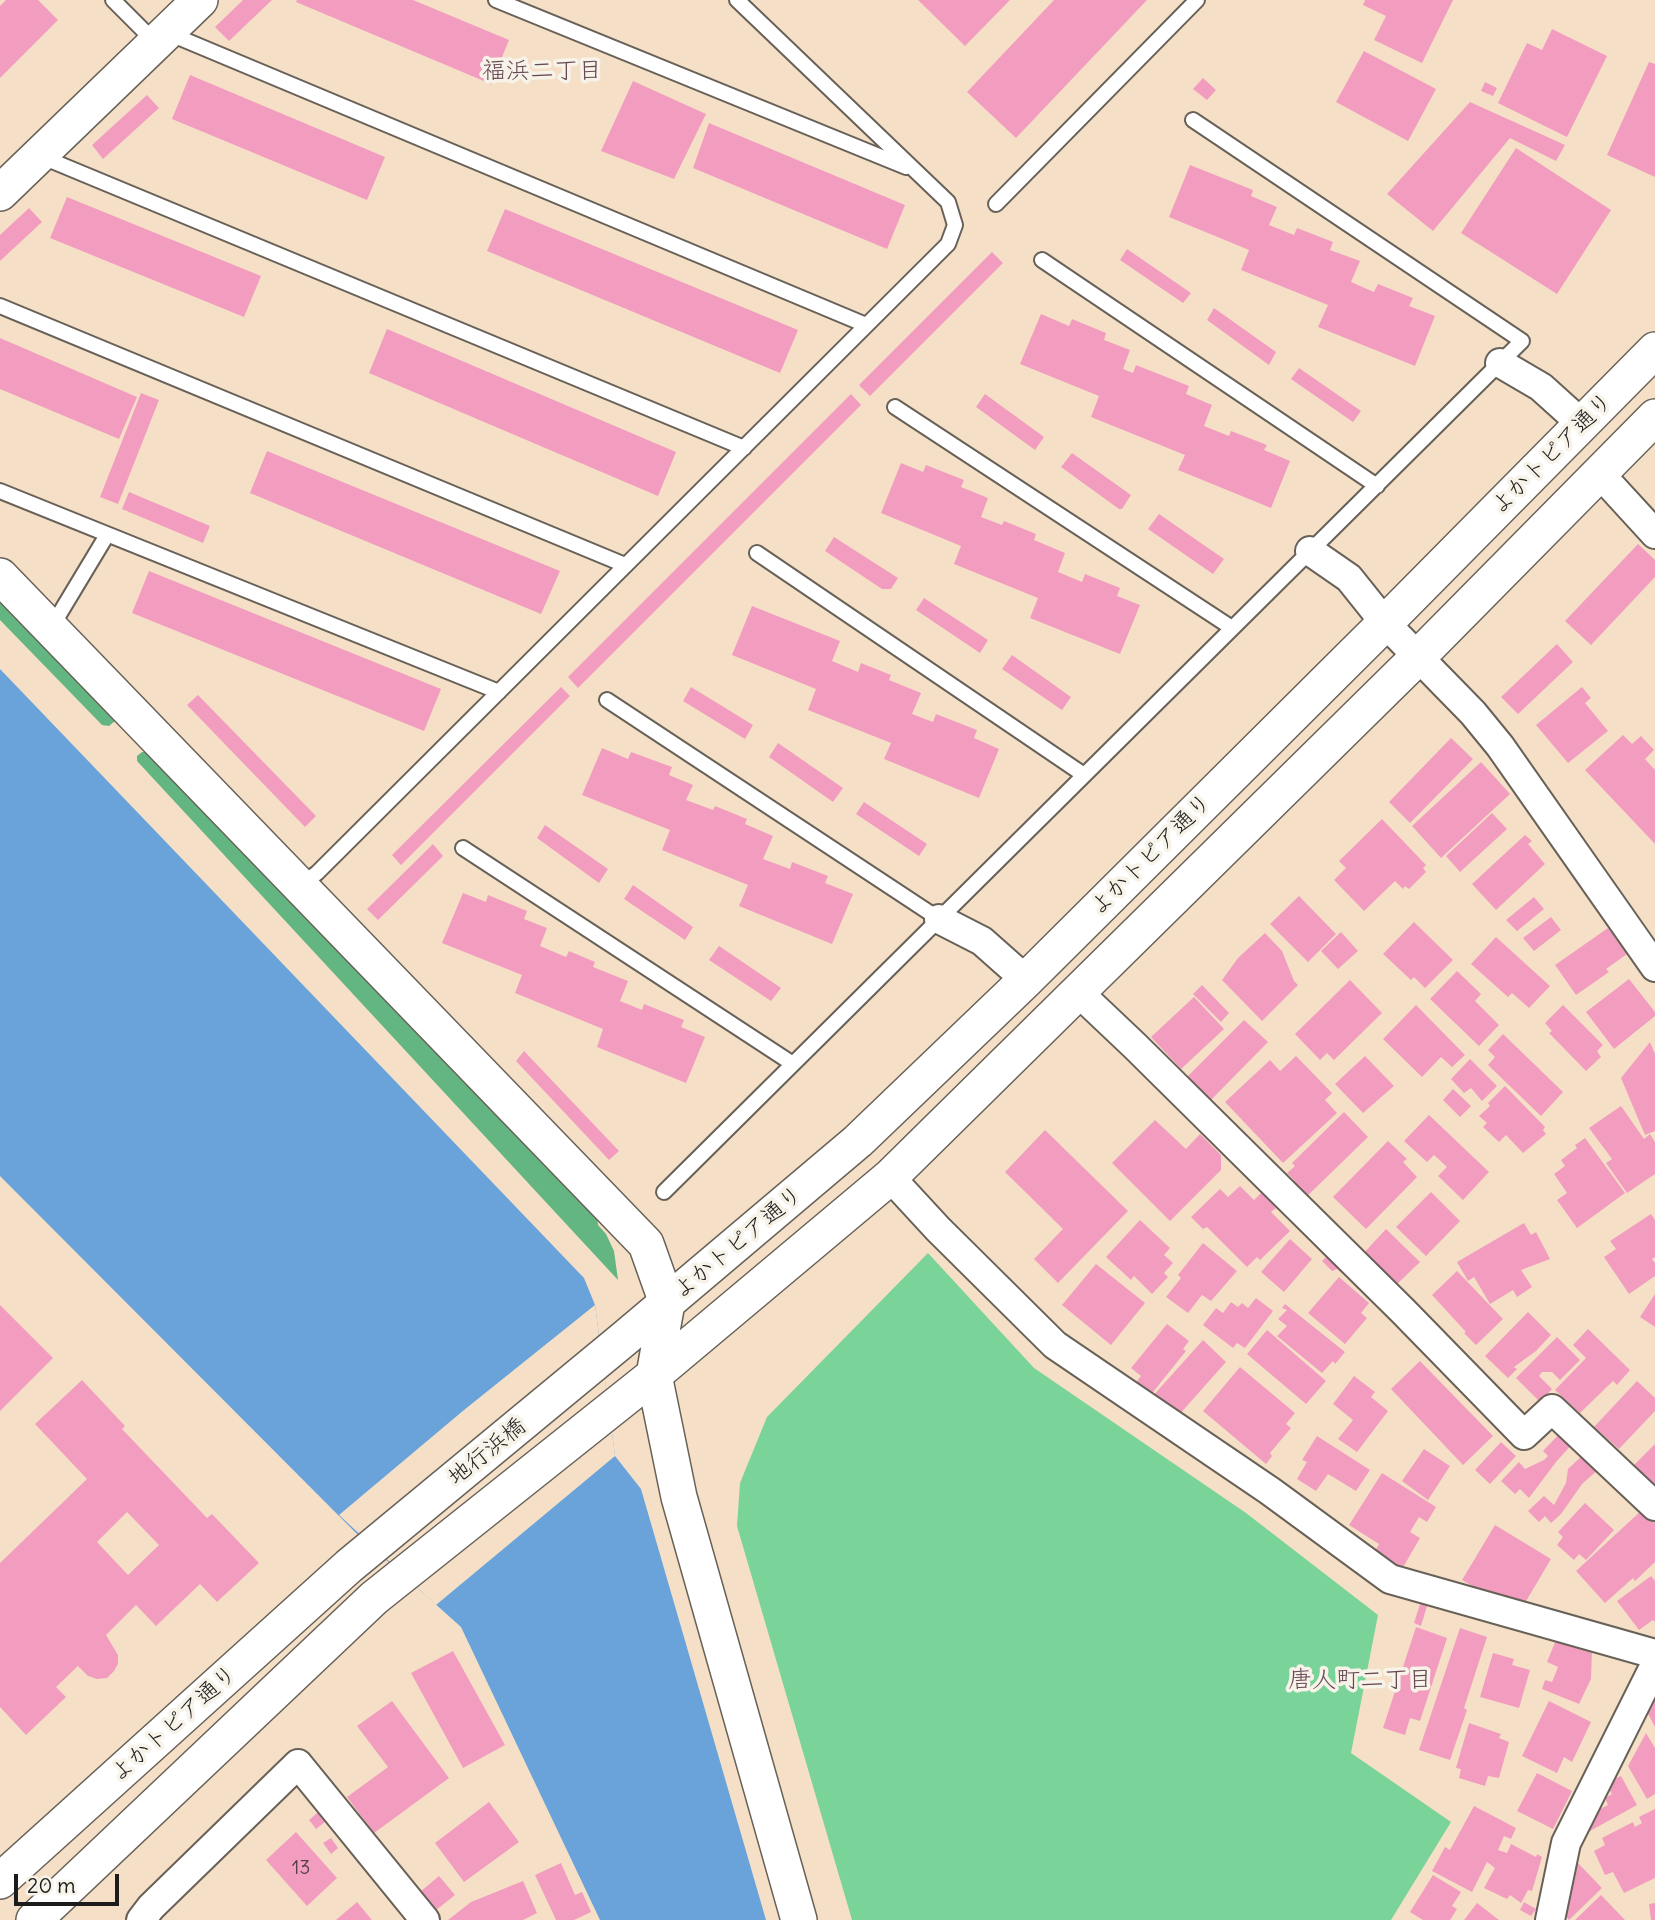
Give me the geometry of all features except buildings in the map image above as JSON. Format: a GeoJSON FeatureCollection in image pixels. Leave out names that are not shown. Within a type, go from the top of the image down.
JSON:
{"type":"FeatureCollection","features":[{"type":"Feature","properties":{"kind":"street"},"geometry":{"type":"LineString","coordinates":[[0,193],[200,0]]}},
{"type":"Feature","properties":{"kind":"street","name":"よかトピア通り"},"geometry":{"type":"LineString","coordinates":[[625,1338],[858,1141],[1026,980],[1655,350]]}},
{"type":"Feature","properties":{"kind":"street"},"geometry":{"type":"LineString","coordinates":[[1500,363],[1541,387],[1582,424]]}},
{"type":"Feature","properties":{"kind":"street","name":"よかトピア通り"},"geometry":{"type":"LineString","coordinates":[[654,1375],[890,1178],[1418,657],[1655,417]]}},
{"type":"Feature","properties":{"kind":"street"},"geometry":{"type":"LineString","coordinates":[[1600,474],[1655,534]]}},
{"type":"Feature","properties":{"kind":"street"},"geometry":{"type":"LineString","coordinates":[[1310,551],[1349,578],[1385,623],[1473,713],[1500,746],[1655,967]]}},
{"type":"Feature","properties":{"kind":"street"},"geometry":{"type":"LineString","coordinates":[[0,576],[646,1244],[667,1303],[654,1375],[679,1497],[799,1920]]}},
{"type":"Feature","properties":{"kind":"street"},"geometry":{"type":"LineString","coordinates":[[939,919],[982,941],[1026,980]]}},
{"type":"Feature","properties":{"kind":"street"},"geometry":{"type":"LineString","coordinates":[[1078,992],[1363,1272],[1524,1435],[1552,1409],[1655,1506]]}},
{"type":"Feature","properties":{"kind":"street"},"geometry":{"type":"LineString","coordinates":[[890,1178],[1055,1345],[1270,1491],[1390,1580],[1655,1654]]}},
{"type":"Feature","properties":{"kind":"street","name":"地行浜橋"},"geometry":{"type":"LineString","coordinates":[[349,1566],[625,1338]]}},
{"type":"Feature","properties":{"kind":"street","name":"地行浜橋"},"geometry":{"type":"LineString","coordinates":[[374,1598],[654,1375]]}},
{"type":"Feature","properties":{"kind":"street","name":"よかトピア通り"},"geometry":{"type":"LineString","coordinates":[[0,1881],[349,1566]]}},
{"type":"Feature","properties":{"kind":"street","name":"よかトピア通り"},"geometry":{"type":"LineString","coordinates":[[34,1920],[374,1598]]}},
{"type":"Feature","properties":{"kind":"street"},"geometry":{"type":"LineString","coordinates":[[1550,1920],[1566,1843],[1655,1665]]}},
{"type":"Feature","properties":{"kind":"street"},"geometry":{"type":"LineString","coordinates":[[141,1920],[151,1907],[298,1765],[425,1920]]}},
{"type":"Feature","properties":{"kind":"lane"},"geometry":{"type":"LineString","coordinates":[[113,0],[162,37],[866,325]]}},
{"type":"Feature","properties":{"kind":"lane"},"geometry":{"type":"LineString","coordinates":[[496,0],[914,170]]}},
{"type":"Feature","properties":{"kind":"lane"},"geometry":{"type":"LineString","coordinates":[[300,886],[317,873],[948,244],[955,225],[948,202],[737,0]]}},
{"type":"Feature","properties":{"kind":"lane"},"geometry":{"type":"LineString","coordinates":[[996,204],[1197,0]]}},
{"type":"Feature","properties":{"kind":"lane"},"geometry":{"type":"LineString","coordinates":[[664,1192],[1522,341],[1193,120]]}},
{"type":"Feature","properties":{"kind":"lane"},"geometry":{"type":"LineString","coordinates":[[39,155],[744,448]]}},
{"type":"Feature","properties":{"kind":"lane"},"geometry":{"type":"LineString","coordinates":[[1042,260],[1377,485]]}},
{"type":"Feature","properties":{"kind":"lane"},"geometry":{"type":"LineString","coordinates":[[0,306],[625,565]]}},
{"type":"Feature","properties":{"kind":"lane"},"geometry":{"type":"LineString","coordinates":[[895,407],[1232,628]]}},
{"type":"Feature","properties":{"kind":"lane"},"geometry":{"type":"LineString","coordinates":[[0,491],[499,692]]}},
{"type":"Feature","properties":{"kind":"lane"},"geometry":{"type":"LineString","coordinates":[[51,628],[107,534]]}},
{"type":"Feature","properties":{"kind":"lane"},"geometry":{"type":"LineString","coordinates":[[757,553],[1084,775]]}},
{"type":"Feature","properties":{"kind":"lane"},"geometry":{"type":"LineString","coordinates":[[607,700],[939,919]]}},
{"type":"Feature","properties":{"kind":"lane"},"geometry":{"type":"LineString","coordinates":[[463,848],[793,1064]]}},
{"type":"Feature","properties":{"kind":"green space"},"geometry":{"type":"Polygon","coordinates":[[[0,598],[114,715],[115,721],[109,726],[102,725],[0,620],[0,598]]]}},
{"type":"Feature","properties":{"kind":"green space"},"geometry":{"type":"Polygon","coordinates":[[[148,752],[597,1218],[598,1225],[614,1251],[618,1280],[137,761],[137,756],[148,752]]]}},
{"type":"Feature","properties":{"kind":"green space"},"geometry":{"type":"Polygon","coordinates":[[[928,1253],[1034,1368],[1246,1513],[1378,1615],[1351,1753],[1451,1822],[1391,1920],[852,1920],[737,1526],[740,1483],[767,1417],[928,1253]]]}},
{"type":"Feature","properties":{"kind":"water"},"geometry":{"type":"Polygon","coordinates":[[[0,669],[584,1278],[595,1305],[615,1456],[641,1489],[766,1920],[600,1920],[461,1627],[355,1532],[0,1176],[0,669]]]}},
{"type":"Feature","properties":{"kind":"pier"},"geometry":{"type":"Polygon","coordinates":[[[595,1305],[615,1456],[436,1605],[339,1515],[595,1305]]]}},
{"type":"Feature","properties":{"kind":"district","name":"福浜二丁目"},"geometry":{"type":"Point","coordinates":[542,71]}},
{"type":"Feature","properties":{"kind":"district","name":"唐人町二丁目"},"geometry":{"type":"Point","coordinates":[1360,1680]}}]}
